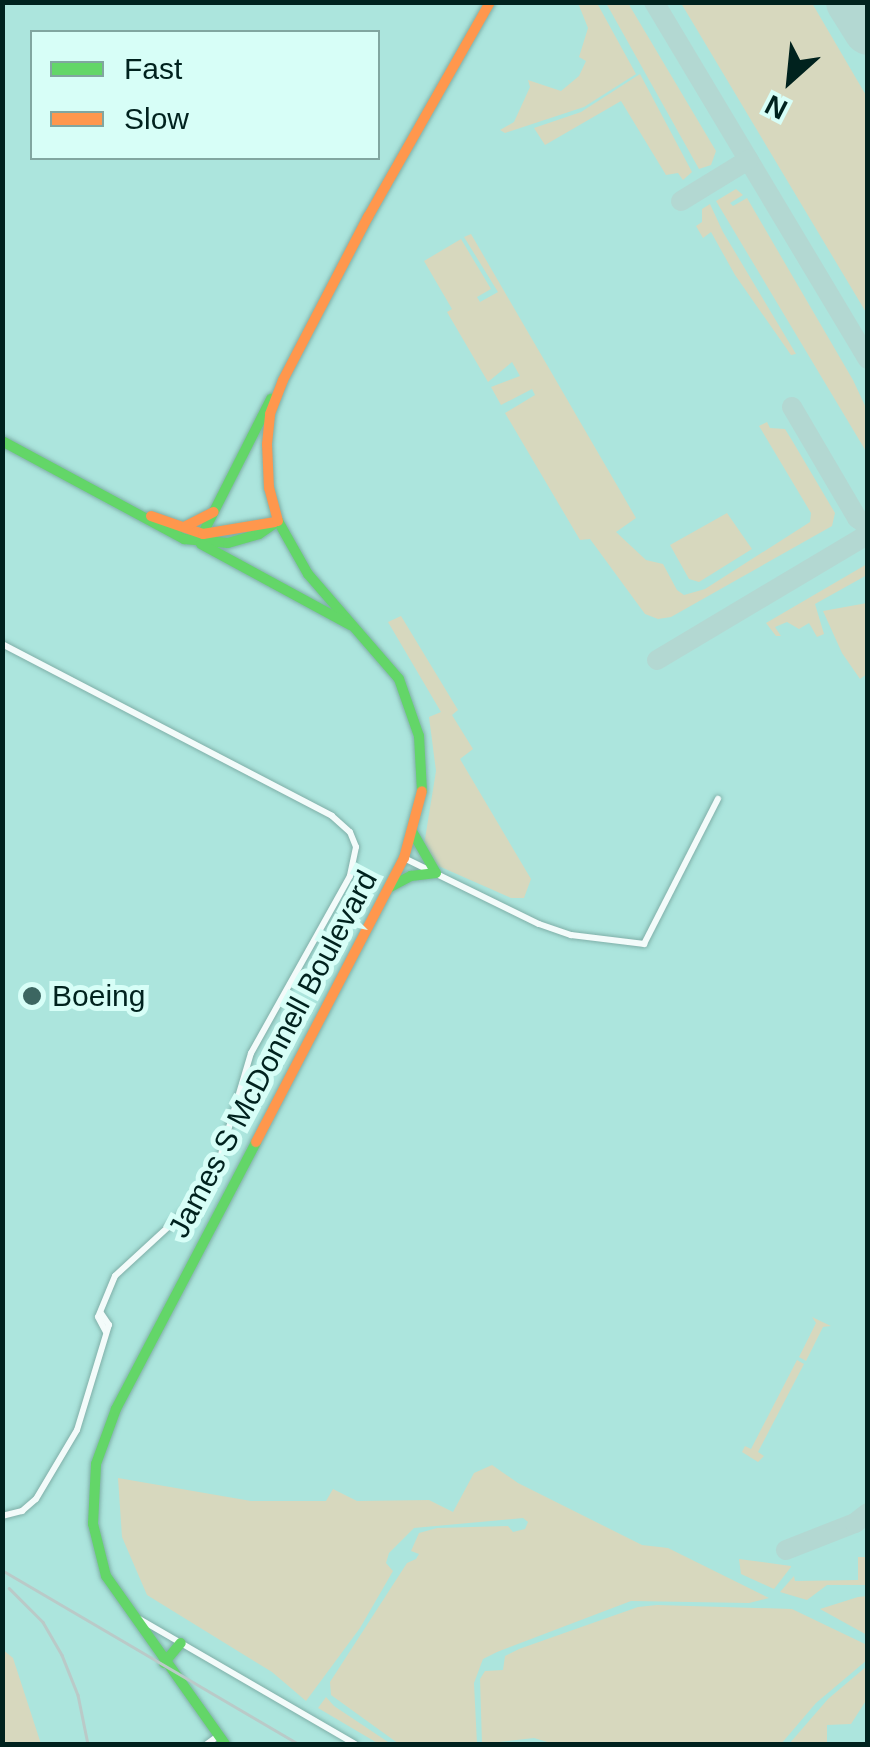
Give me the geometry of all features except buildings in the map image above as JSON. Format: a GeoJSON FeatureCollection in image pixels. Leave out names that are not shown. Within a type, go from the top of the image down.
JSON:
{"type":"FeatureCollection","features":[{"type":"Feature","properties":{"kind":"main road","name":"James S McDonnell Boulevard"},"geometry":{"type":"LineString","coordinates":[[201,539],[368,217],[490,2]]}},
{"type":"Feature","properties":{"kind":"main road","name":"James S McDonnell Boulevard"},"geometry":{"type":"LineString","coordinates":[[221,1740],[106,1576],[95,1538],[92,1492],[105,1433],[404,858],[422,786],[416,722],[398,678],[308,574],[278,521],[269,488],[266,444],[270,414],[283,380]]}},
{"type":"Feature","properties":{"kind":"main road"},"geometry":{"type":"LineString","coordinates":[[2,442],[169,532],[201,539],[244,540],[278,521]]}},
{"type":"Feature","properties":{"kind":"main road"},"geometry":{"type":"LineString","coordinates":[[137,512],[180,526],[306,598],[368,639]]}},
{"type":"Feature","properties":{"kind":"main road"},"geometry":{"type":"LineString","coordinates":[[180,526],[196,524],[214,512]]}},
{"type":"Feature","properties":{"kind":"main road"},"geometry":{"type":"LineString","coordinates":[[388,889],[411,876],[436,873],[413,833]]}},
{"type":"Feature","properties":{"kind":"main road"},"geometry":{"type":"LineString","coordinates":[[164,1663],[181,1643]]}},
{"type":"Feature","properties":{"kind":"street"},"geometry":{"type":"LineString","coordinates":[[2,644],[332,816],[350,832],[356,847],[350,876],[251,1053],[217,1168],[191,1206],[114,1276],[101,1312],[109,1324],[77,1430],[36,1500],[22,1510],[2,1516]]}},
{"type":"Feature","properties":{"kind":"street"},"geometry":{"type":"LineString","coordinates":[[404,858],[555,930],[644,944],[718,799]]}},
{"type":"Feature","properties":{"kind":"street"},"geometry":{"type":"LineString","coordinates":[[128,1612],[355,1744]]}},
{"type":"Feature","properties":{"kind":"street"},"geometry":{"type":"LineString","coordinates":[[207,1744],[221,1740]]}},
{"type":"Feature","properties":{"kind":"green space"},"geometry":{"type":"Polygon","coordinates":[[[578,3],[597,3],[636,74],[584,107],[505,133],[500,130],[514,122],[530,87],[528,80],[561,91],[579,76],[586,61],[579,57],[588,28],[578,3]]]}},
{"type":"Feature","properties":{"kind":"green space"},"geometry":{"type":"Polygon","coordinates":[[[606,3],[628,3],[716,151],[711,165],[699,169],[606,3]]]}},
{"type":"Feature","properties":{"kind":"green space"},"geometry":{"type":"Polygon","coordinates":[[[681,3],[812,3],[867,97],[867,314],[681,3]]]}},
{"type":"Feature","properties":{"kind":"green space"},"geometry":{"type":"Polygon","coordinates":[[[640,74],[692,172],[683,180],[678,173],[666,175],[621,101],[545,145],[534,128],[581,112],[640,74]]]}},
{"type":"Feature","properties":{"kind":"green space"},"geometry":{"type":"Polygon","coordinates":[[[736,189],[743,195],[730,203],[733,206],[747,198],[853,380],[867,410],[867,453],[716,201],[736,189]]]}},
{"type":"Feature","properties":{"kind":"green space"},"geometry":{"type":"Polygon","coordinates":[[[710,204],[796,354],[791,355],[735,275],[711,232],[703,238],[696,226],[702,222],[702,209],[710,204]]]}},
{"type":"Feature","properties":{"kind":"green space"},"geometry":{"type":"Polygon","coordinates":[[[471,234],[636,518],[616,532],[646,560],[663,564],[677,590],[684,595],[705,589],[810,522],[811,513],[759,426],[767,422],[770,428],[785,429],[835,513],[832,526],[671,617],[658,619],[645,614],[590,539],[580,540],[505,413],[535,395],[532,389],[501,405],[491,387],[520,376],[512,362],[488,382],[447,312],[452,309],[424,261],[461,239],[491,289],[477,297],[480,302],[498,292],[464,237],[471,234]]]}},
{"type":"Feature","properties":{"kind":"green space"},"geometry":{"type":"Polygon","coordinates":[[[727,513],[752,549],[699,582],[689,579],[670,545],[727,513]]]}},
{"type":"Feature","properties":{"kind":"green space"},"geometry":{"type":"Polygon","coordinates":[[[867,564],[867,575],[815,604],[824,634],[817,637],[809,623],[799,629],[787,622],[775,627],[781,636],[776,636],[766,623],[867,564]]]}},
{"type":"Feature","properties":{"kind":"green space"},"geometry":{"type":"Polygon","coordinates":[[[867,603],[867,674],[860,679],[842,653],[823,611],[867,603]]]}},
{"type":"Feature","properties":{"kind":"green space"},"geometry":{"type":"Polygon","coordinates":[[[401,616],[458,710],[452,715],[473,749],[460,759],[531,879],[524,898],[511,898],[434,864],[424,845],[436,771],[429,717],[441,712],[388,622],[401,616]]]}},
{"type":"Feature","properties":{"kind":"green space"},"geometry":{"type":"Polygon","coordinates":[[[812,1317],[831,1326],[823,1327],[806,1361],[799,1357],[816,1323],[812,1317]]]}},
{"type":"Feature","properties":{"kind":"green space"},"geometry":{"type":"Polygon","coordinates":[[[797,1360],[804,1364],[758,1452],[764,1456],[758,1462],[742,1452],[745,1446],[751,1449],[797,1360]]]}},
{"type":"Feature","properties":{"kind":"green space"},"geometry":{"type":"Polygon","coordinates":[[[492,1465],[518,1483],[642,1545],[668,1548],[769,1598],[749,1603],[631,1601],[497,1652],[483,1659],[474,1683],[477,1744],[399,1744],[331,1695],[330,1682],[407,1563],[419,1554],[411,1551],[419,1533],[437,1528],[508,1526],[513,1532],[525,1529],[528,1522],[523,1518],[414,1528],[389,1553],[386,1563],[393,1571],[360,1628],[306,1701],[272,1672],[147,1595],[122,1537],[118,1478],[251,1501],[326,1501],[333,1489],[357,1501],[429,1500],[453,1512],[474,1473],[492,1465]]]}},
{"type":"Feature","properties":{"kind":"green space"},"geometry":{"type":"Polygon","coordinates":[[[858,1557],[867,1557],[867,1585],[827,1585],[807,1600],[780,1592],[794,1576],[795,1581],[858,1580],[858,1557]]]}},
{"type":"Feature","properties":{"kind":"green space"},"geometry":{"type":"Polygon","coordinates":[[[739,1559],[791,1567],[774,1589],[741,1574],[739,1559]]]}},
{"type":"Feature","properties":{"kind":"green space"},"geometry":{"type":"Polygon","coordinates":[[[867,1596],[867,1635],[820,1609],[858,1597],[867,1596]]]}},
{"type":"Feature","properties":{"kind":"green space"},"geometry":{"type":"Polygon","coordinates":[[[638,1607],[792,1609],[867,1645],[867,1660],[816,1703],[781,1744],[554,1744],[534,1738],[482,1744],[480,1679],[485,1671],[503,1670],[505,1656],[519,1649],[638,1607]]]}},
{"type":"Feature","properties":{"kind":"green space"},"geometry":{"type":"Polygon","coordinates":[[[2,1649],[13,1658],[41,1744],[3,1744],[2,1649]]]}},
{"type":"Feature","properties":{"kind":"green space"},"geometry":{"type":"Polygon","coordinates":[[[867,1666],[867,1699],[851,1724],[827,1725],[827,1744],[789,1744],[828,1699],[867,1666]]]}},
{"type":"Feature","properties":{"kind":"green space"},"geometry":{"type":"Polygon","coordinates":[[[326,1697],[391,1744],[379,1744],[318,1708],[326,1697]]]}},
{"type":"Feature","properties":{"kind":"taxiway"},"geometry":{"type":"LineString","coordinates":[[654,2],[868,359]]}},
{"type":"Feature","properties":{"kind":"taxiway"},"geometry":{"type":"LineString","coordinates":[[681,201],[748,160]]}},
{"type":"Feature","properties":{"kind":"taxiway"},"geometry":{"type":"LineString","coordinates":[[792,407],[857,518],[868,526]]}},
{"type":"Feature","properties":{"kind":"taxiway"},"geometry":{"type":"LineString","coordinates":[[657,660],[868,534]]}},
{"type":"Feature","properties":{"kind":"taxiway"},"geometry":{"type":"LineString","coordinates":[[786,1550],[855,1523],[868,1513]]}},
{"type":"Feature","properties":{"kind":"runway"},"geometry":{"type":"LineString","coordinates":[[850,2],[868,31]]}},
{"type":"Feature","properties":{"kind":"railway"},"geometry":{"type":"LineString","coordinates":[[2,1570],[299,1744]]}},
{"type":"Feature","properties":{"kind":"railway"},"geometry":{"type":"LineString","coordinates":[[9,1588],[43,1622],[62,1655],[78,1695],[88,1744]]}},
{"type":"Feature","properties":{"kind":"traffic: fast"},"geometry":{"type":"LineString","coordinates":[[201,537],[271,399]]}},
{"type":"Feature","properties":{"kind":"traffic: fast"},"geometry":{"type":"LineString","coordinates":[[2,441],[184,539],[228,543],[259,534],[278,521]]}},
{"type":"Feature","properties":{"kind":"traffic: fast"},"geometry":{"type":"LineString","coordinates":[[278,521],[308,574],[399,679],[419,736],[422,791]]}},
{"type":"Feature","properties":{"kind":"traffic: fast"},"geometry":{"type":"LineString","coordinates":[[201,544],[350,625]]}},
{"type":"Feature","properties":{"kind":"traffic: fast"},"geometry":{"type":"LineString","coordinates":[[413,833],[436,873]]}},
{"type":"Feature","properties":{"kind":"traffic: fast"},"geometry":{"type":"LineString","coordinates":[[390,887],[411,876],[436,873]]}},
{"type":"Feature","properties":{"kind":"traffic: fast"},"geometry":{"type":"LineString","coordinates":[[225,1744],[106,1576],[93,1524],[96,1464],[116,1409],[256,1142]]}},
{"type":"Feature","properties":{"kind":"traffic: fast"},"geometry":{"type":"LineString","coordinates":[[164,1663],[181,1643]]}},
{"type":"Feature","properties":{"kind":"traffic: slow"},"geometry":{"type":"LineString","coordinates":[[278,521],[269,488],[267,444],[270,414],[283,380],[368,217],[490,2]]}},
{"type":"Feature","properties":{"kind":"traffic: slow"},"geometry":{"type":"LineString","coordinates":[[186,526],[214,512]]}},
{"type":"Feature","properties":{"kind":"traffic: slow"},"geometry":{"type":"LineString","coordinates":[[151,516],[203,534],[275,522]]}},
{"type":"Feature","properties":{"kind":"traffic: slow"},"geometry":{"type":"LineString","coordinates":[[256,1142],[404,858],[422,791]]}},
{"type":"Feature","properties":{"kind":"place","name":"Boeing"},"geometry":{"type":"Point","coordinates":[32,996]}}]}
